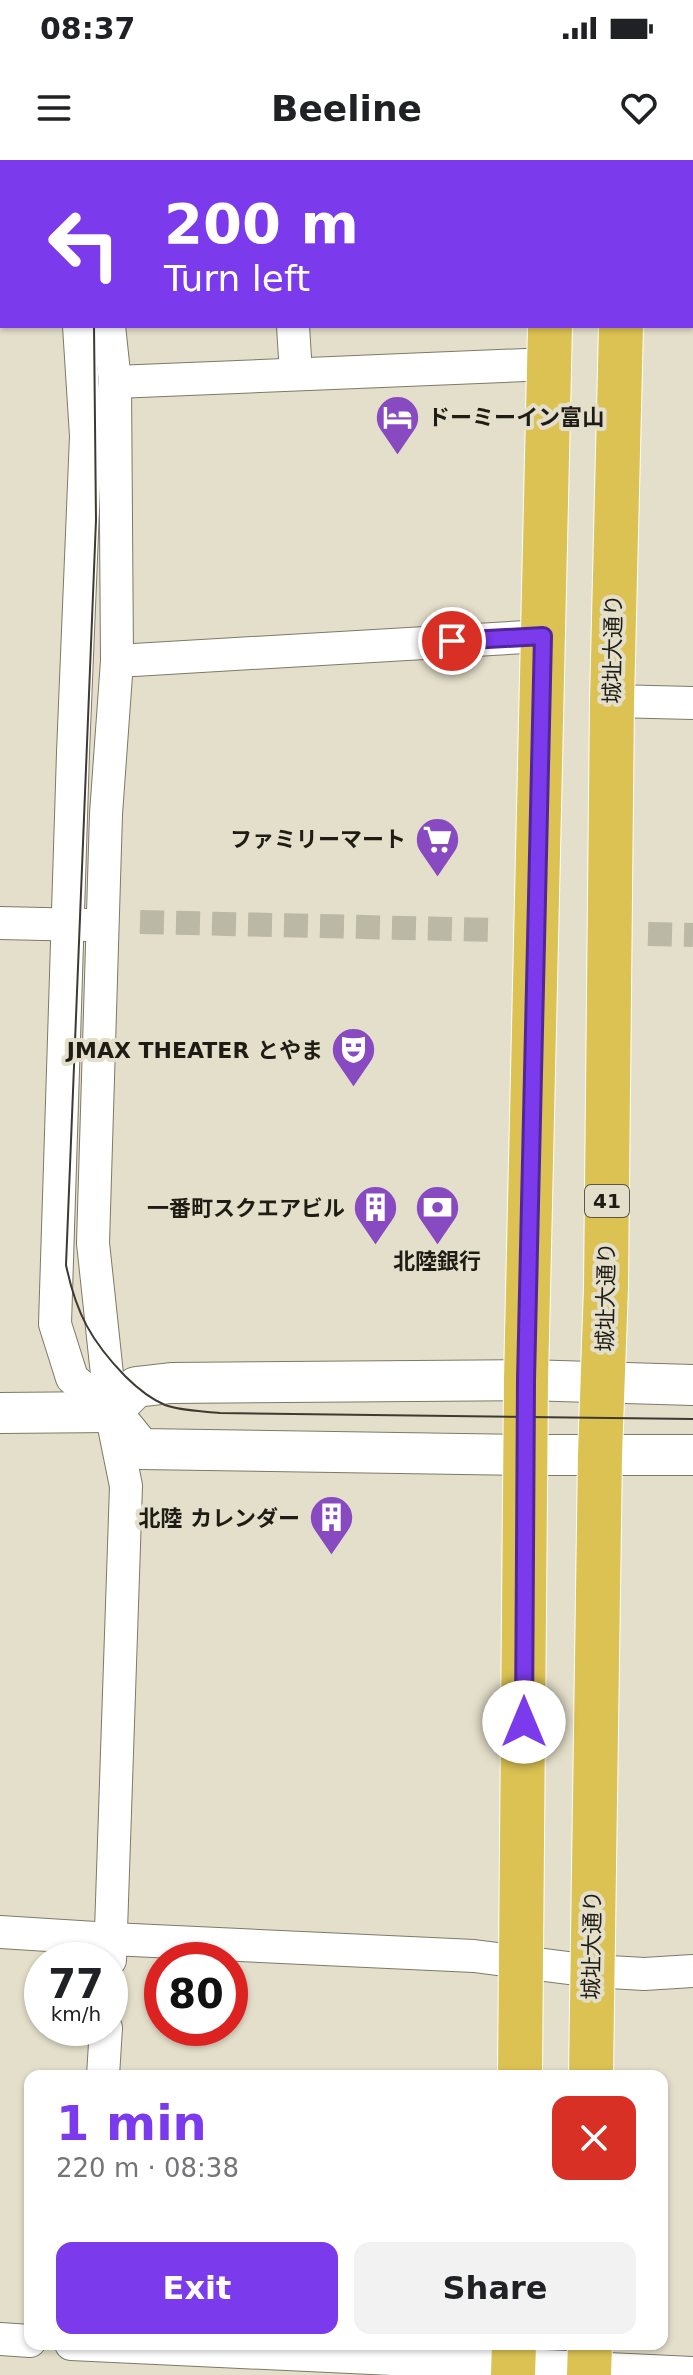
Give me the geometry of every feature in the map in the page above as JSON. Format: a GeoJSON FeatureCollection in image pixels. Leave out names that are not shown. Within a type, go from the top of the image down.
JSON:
{"type":"FeatureCollection","features":[{"type":"Feature","properties":{"kind":"highway","name":"城址大通り"},"geometry":{"type":"LineString","coordinates":[[591,2070],[600,1455],[604,1382],[612,701],[621,328]]}},
{"type":"Feature","properties":{"kind":"highway"},"geometry":{"type":"LineString","coordinates":[[520,2070],[526,1380],[549,345]]}},
{"type":"Feature","properties":{"kind":"street"},"geometry":{"type":"LineString","coordinates":[[79,328],[86,436],[55,1324],[72,1378],[111,1412],[141,1449],[693,1455]]}},
{"type":"Feature","properties":{"kind":"street"},"geometry":{"type":"LineString","coordinates":[[109,328],[115,382],[117,661],[106,814],[93,1243],[111,1412],[126,1486],[110,1942]]}},
{"type":"Feature","properties":{"kind":"street"},"geometry":{"type":"LineString","coordinates":[[293,328],[296,374]]}},
{"type":"Feature","properties":{"kind":"street"},"geometry":{"type":"LineString","coordinates":[[115,382],[296,374],[549,345]]}},
{"type":"Feature","properties":{"kind":"street"},"geometry":{"type":"LineString","coordinates":[[117,661],[543,636]]}},
{"type":"Feature","properties":{"kind":"street"},"geometry":{"type":"LineString","coordinates":[[612,701],[693,703]]}},
{"type":"Feature","properties":{"kind":"street"},"geometry":{"type":"LineString","coordinates":[[0,923],[102,926]]}},
{"type":"Feature","properties":{"kind":"street"},"geometry":{"type":"LineString","coordinates":[[0,1413],[111,1412],[136,1387],[171,1383],[526,1380],[693,1385]]}},
{"type":"Feature","properties":{"kind":"street"},"geometry":{"type":"LineString","coordinates":[[0,1932],[61,1942]]}},
{"type":"Feature","properties":{"kind":"street"},"geometry":{"type":"LineString","coordinates":[[128,1950],[474,1956],[592,1971],[644,1974],[693,1971]]}},
{"type":"Feature","properties":{"kind":"street"},"geometry":{"type":"LineString","coordinates":[[103,2070],[105,2046]]}},
{"type":"Feature","properties":{"kind":"street"},"geometry":{"type":"LineString","coordinates":[[0,2339],[24,2341]]}},
{"type":"Feature","properties":{"kind":"street"},"geometry":{"type":"LineString","coordinates":[[85,2375],[86,2350]]}},
{"type":"Feature","properties":{"kind":"street"},"geometry":{"type":"LineString","coordinates":[[237,2350],[589,2363],[693,2373]]}},
{"type":"Feature","properties":{"kind":"tunnel"},"geometry":{"type":"LineString","coordinates":[[140,922],[495,930]]}},
{"type":"Feature","properties":{"kind":"tunnel"},"geometry":{"type":"LineString","coordinates":[[648,934],[693,935]]}},
{"type":"Feature","properties":{"kind":"tram line"},"geometry":{"type":"LineString","coordinates":[[94,328],[96,520],[66,1265],[86,1325],[103,1351],[134,1384],[160,1402],[185,1410],[693,1419]]}},
{"type":"Feature","properties":{"kind":"place","name":"ドーミーイン富山"},"geometry":{"type":"Point","coordinates":[397,456]}},
{"type":"Feature","properties":{"kind":"place","name":"ファミリーマート"},"geometry":{"type":"Point","coordinates":[437,878]}},
{"type":"Feature","properties":{"kind":"place","name":"JMAX THEATER とやま"},"geometry":{"type":"Point","coordinates":[354,1089]}},
{"type":"Feature","properties":{"kind":"place","name":"一番町スクエアビル"},"geometry":{"type":"Point","coordinates":[376,1247]}},
{"type":"Feature","properties":{"kind":"place","name":"北陸銀行"},"geometry":{"type":"Point","coordinates":[437,1247]}},
{"type":"Feature","properties":{"kind":"place","name":"北陸 カレンダー"},"geometry":{"type":"Point","coordinates":[331,1557]}},
{"type":"Feature","properties":{"kind":"route"},"geometry":{"type":"LineString","coordinates":[[452,641],[543,636],[526,1380],[524,1722]]}}]}
